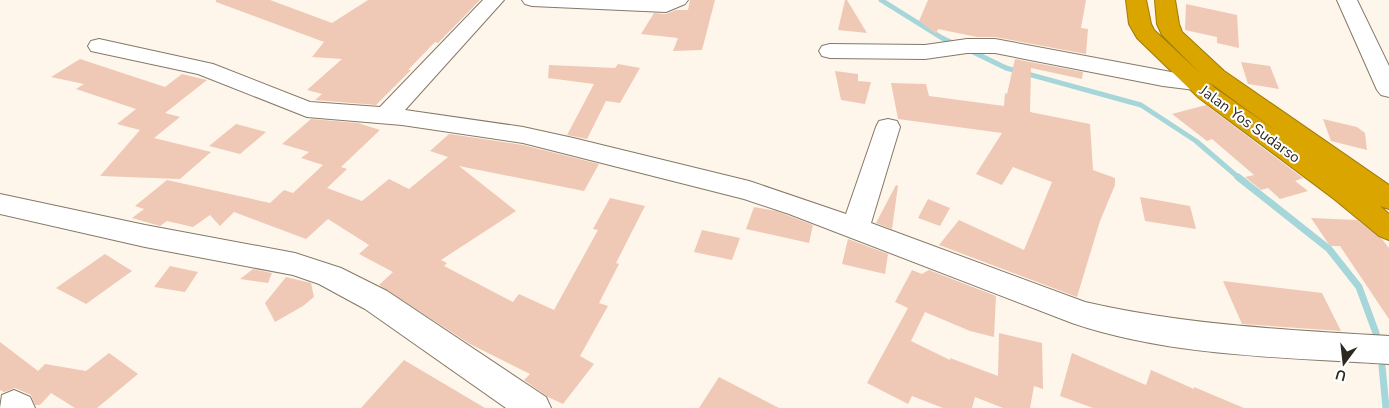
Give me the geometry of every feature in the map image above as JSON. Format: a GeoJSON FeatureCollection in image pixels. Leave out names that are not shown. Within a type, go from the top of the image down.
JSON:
{"type":"FeatureCollection","features":[{"type":"Feature","properties":{"kind":"highway","name":"Jalan Yos Sudarso"},"geometry":{"type":"LineString","coordinates":[[1136,0],[1140,24],[1145,33],[1195,83],[1225,107],[1344,192],[1389,229]]}},
{"type":"Feature","properties":{"kind":"highway","name":"Jalan Yos Sudarso"},"geometry":{"type":"LineString","coordinates":[[1165,0],[1168,24],[1174,35],[1216,76],[1389,199]]}},
{"type":"Feature","properties":{"kind":"street"},"geometry":{"type":"LineString","coordinates":[[386,116],[494,0]]}},
{"type":"Feature","properties":{"kind":"street"},"geometry":{"type":"LineString","coordinates":[[532,0],[666,6],[678,0]]}},
{"type":"Feature","properties":{"kind":"street"},"geometry":{"type":"LineString","coordinates":[[1347,0],[1389,90]]}},
{"type":"Feature","properties":{"kind":"street"},"geometry":{"type":"LineString","coordinates":[[99,46],[206,70],[307,109],[386,116],[471,127],[573,146],[750,191],[799,207],[1082,314],[1123,325],[1176,334],[1389,350]]}},
{"type":"Feature","properties":{"kind":"street"},"geometry":{"type":"LineString","coordinates":[[830,51],[925,52],[960,47],[995,46],[1163,79],[1195,83]]}},
{"type":"Feature","properties":{"kind":"street"},"geometry":{"type":"LineString","coordinates":[[854,229],[888,127]]}},
{"type":"Feature","properties":{"kind":"street"},"geometry":{"type":"LineString","coordinates":[[0,204],[145,236],[295,264],[330,276],[376,300],[534,408]]}},
{"type":"Feature","properties":{"kind":"building"},"geometry":{"type":"Polygon","coordinates":[[[216,0],[270,0],[332,23],[368,0],[480,0],[438,43],[435,42],[408,70],[411,70],[376,105],[315,100],[322,94],[307,90],[342,59],[312,57],[324,42],[216,2],[216,0]]]}},
{"type":"Feature","properties":{"kind":"building"},"geometry":{"type":"Polygon","coordinates":[[[690,0],[715,0],[702,50],[673,51],[678,38],[641,34],[654,13],[666,14],[676,10],[688,10],[690,0]]]}},
{"type":"Feature","properties":{"kind":"building"},"geometry":{"type":"Polygon","coordinates":[[[845,0],[847,0],[867,33],[838,30],[845,0]]]}},
{"type":"Feature","properties":{"kind":"building"},"geometry":{"type":"Polygon","coordinates":[[[928,0],[1086,0],[1081,28],[1088,29],[1086,54],[995,37],[977,37],[938,29],[936,34],[919,21],[928,0]]]}},
{"type":"Feature","properties":{"kind":"building"},"geometry":{"type":"Polygon","coordinates":[[[1186,4],[1237,15],[1239,48],[1217,43],[1217,37],[1185,30],[1186,4]]]}},
{"type":"Feature","properties":{"kind":"building"},"geometry":{"type":"Polygon","coordinates":[[[80,59],[165,87],[182,74],[207,80],[165,113],[180,117],[154,138],[211,152],[180,179],[100,176],[140,130],[117,124],[136,109],[76,89],[84,84],[51,77],[80,59]]]}},
{"type":"Feature","properties":{"kind":"building"},"geometry":{"type":"Polygon","coordinates":[[[1015,59],[1083,72],[1082,79],[1031,68],[1030,112],[1090,124],[1093,170],[1115,178],[1115,185],[1100,221],[1077,297],[939,245],[959,220],[1024,250],[1052,182],[1013,167],[1002,185],[976,174],[1002,133],[898,119],[891,83],[926,84],[929,96],[1004,106],[1005,93],[1007,94],[1015,59]]]}},
{"type":"Feature","properties":{"kind":"building"},"geometry":{"type":"Polygon","coordinates":[[[1241,62],[1270,66],[1279,89],[1248,84],[1241,62]]]}},
{"type":"Feature","properties":{"kind":"building"},"geometry":{"type":"Polygon","coordinates":[[[618,64],[640,68],[620,103],[606,101],[587,139],[567,135],[594,84],[548,78],[549,65],[615,68],[618,64]]]}},
{"type":"Feature","properties":{"kind":"building"},"geometry":{"type":"Polygon","coordinates":[[[835,71],[858,74],[858,81],[871,82],[865,104],[841,100],[835,71]]]}},
{"type":"Feature","properties":{"kind":"building"},"geometry":{"type":"Polygon","coordinates":[[[1206,105],[1303,178],[1295,181],[1308,191],[1280,199],[1268,188],[1261,190],[1245,177],[1254,175],[1212,139],[1207,141],[1172,114],[1206,105]]]}},
{"type":"Feature","properties":{"kind":"building"},"geometry":{"type":"Polygon","coordinates":[[[311,119],[358,123],[380,130],[341,167],[347,169],[327,188],[362,201],[389,179],[409,189],[448,157],[430,151],[449,134],[523,145],[599,164],[584,191],[459,166],[516,211],[441,260],[447,263],[444,266],[513,302],[519,294],[554,310],[598,230],[593,229],[610,198],[645,206],[616,263],[619,264],[599,303],[608,306],[580,356],[594,364],[563,404],[548,397],[524,380],[530,374],[470,344],[379,285],[393,272],[359,254],[369,245],[328,219],[306,239],[234,212],[220,226],[210,215],[193,227],[167,221],[160,226],[132,218],[144,209],[135,206],[167,180],[270,203],[284,190],[293,193],[323,165],[301,158],[309,152],[282,144],[311,119]]]}},
{"type":"Feature","properties":{"kind":"building"},"geometry":{"type":"Polygon","coordinates":[[[1323,119],[1357,127],[1365,133],[1367,150],[1331,141],[1323,119]]]}},
{"type":"Feature","properties":{"kind":"building"},"geometry":{"type":"Polygon","coordinates":[[[236,124],[266,132],[240,154],[209,146],[236,124]]]}},
{"type":"Feature","properties":{"kind":"building"},"geometry":{"type":"Polygon","coordinates":[[[896,185],[898,186],[892,229],[876,223],[896,185]]]}},
{"type":"Feature","properties":{"kind":"building"},"geometry":{"type":"Polygon","coordinates":[[[1140,197],[1190,206],[1196,229],[1145,221],[1140,197]]]}},
{"type":"Feature","properties":{"kind":"building"},"geometry":{"type":"Polygon","coordinates":[[[928,199],[950,208],[940,226],[918,218],[928,199]]]}},
{"type":"Feature","properties":{"kind":"building"},"geometry":{"type":"Polygon","coordinates":[[[754,207],[776,211],[813,225],[809,243],[746,229],[754,207]]]}},
{"type":"Feature","properties":{"kind":"building"},"geometry":{"type":"Polygon","coordinates":[[[1311,218],[1357,220],[1382,239],[1389,248],[1389,319],[1340,246],[1330,246],[1311,218]]]}},
{"type":"Feature","properties":{"kind":"building"},"geometry":{"type":"Polygon","coordinates":[[[702,230],[740,238],[732,260],[694,252],[702,230]]]}},
{"type":"Feature","properties":{"kind":"building"},"geometry":{"type":"Polygon","coordinates":[[[848,239],[888,254],[885,274],[842,264],[848,239]]]}},
{"type":"Feature","properties":{"kind":"building"},"geometry":{"type":"Polygon","coordinates":[[[105,254],[132,271],[86,304],[56,288],[105,254]]]}},
{"type":"Feature","properties":{"kind":"building"},"geometry":{"type":"Polygon","coordinates":[[[170,266],[198,272],[185,292],[154,287],[170,266]]]}},
{"type":"Feature","properties":{"kind":"building"},"geometry":{"type":"Polygon","coordinates":[[[253,269],[272,273],[268,283],[240,279],[253,269]]]}},
{"type":"Feature","properties":{"kind":"building"},"geometry":{"type":"Polygon","coordinates":[[[912,270],[922,274],[929,270],[996,296],[994,337],[970,331],[925,312],[911,341],[950,360],[950,358],[998,376],[999,333],[1042,343],[1043,389],[1034,386],[1030,408],[1003,408],[975,397],[972,408],[943,408],[912,396],[908,404],[867,383],[908,308],[895,302],[912,270]]]}},
{"type":"Feature","properties":{"kind":"building"},"geometry":{"type":"Polygon","coordinates":[[[286,277],[311,283],[314,297],[303,306],[275,322],[265,303],[286,277]]]}},
{"type":"Feature","properties":{"kind":"building"},"geometry":{"type":"Polygon","coordinates":[[[1223,281],[1322,293],[1341,331],[1242,324],[1223,281]]]}},
{"type":"Feature","properties":{"kind":"building"},"geometry":{"type":"Polygon","coordinates":[[[0,342],[38,371],[45,364],[86,371],[109,353],[138,374],[97,408],[75,408],[51,393],[40,405],[35,405],[31,395],[15,388],[4,392],[0,390],[0,342]]]}},
{"type":"Feature","properties":{"kind":"building"},"geometry":{"type":"Polygon","coordinates":[[[1072,353],[1146,385],[1151,370],[1244,408],[1093,408],[1060,396],[1072,353]]]}},
{"type":"Feature","properties":{"kind":"building"},"geometry":{"type":"Polygon","coordinates":[[[404,360],[485,408],[361,408],[404,360]]]}},
{"type":"Feature","properties":{"kind":"building"},"geometry":{"type":"Polygon","coordinates":[[[719,377],[779,408],[699,408],[719,377]]]}},
{"type":"Feature","properties":{"kind":"waterway"},"geometry":{"type":"LineString","coordinates":[[881,0],[942,38],[957,45]]}},
{"type":"Feature","properties":{"kind":"waterway"},"geometry":{"type":"LineString","coordinates":[[969,50],[1006,68],[1141,105],[1196,141],[1239,178]]}},
{"type":"Feature","properties":{"kind":"waterway"},"geometry":{"type":"LineString","coordinates":[[1238,177],[1329,249],[1359,287],[1376,333]]}},
{"type":"Feature","properties":{"kind":"waterway"},"geometry":{"type":"LineString","coordinates":[[1382,366],[1386,408]]}}]}
